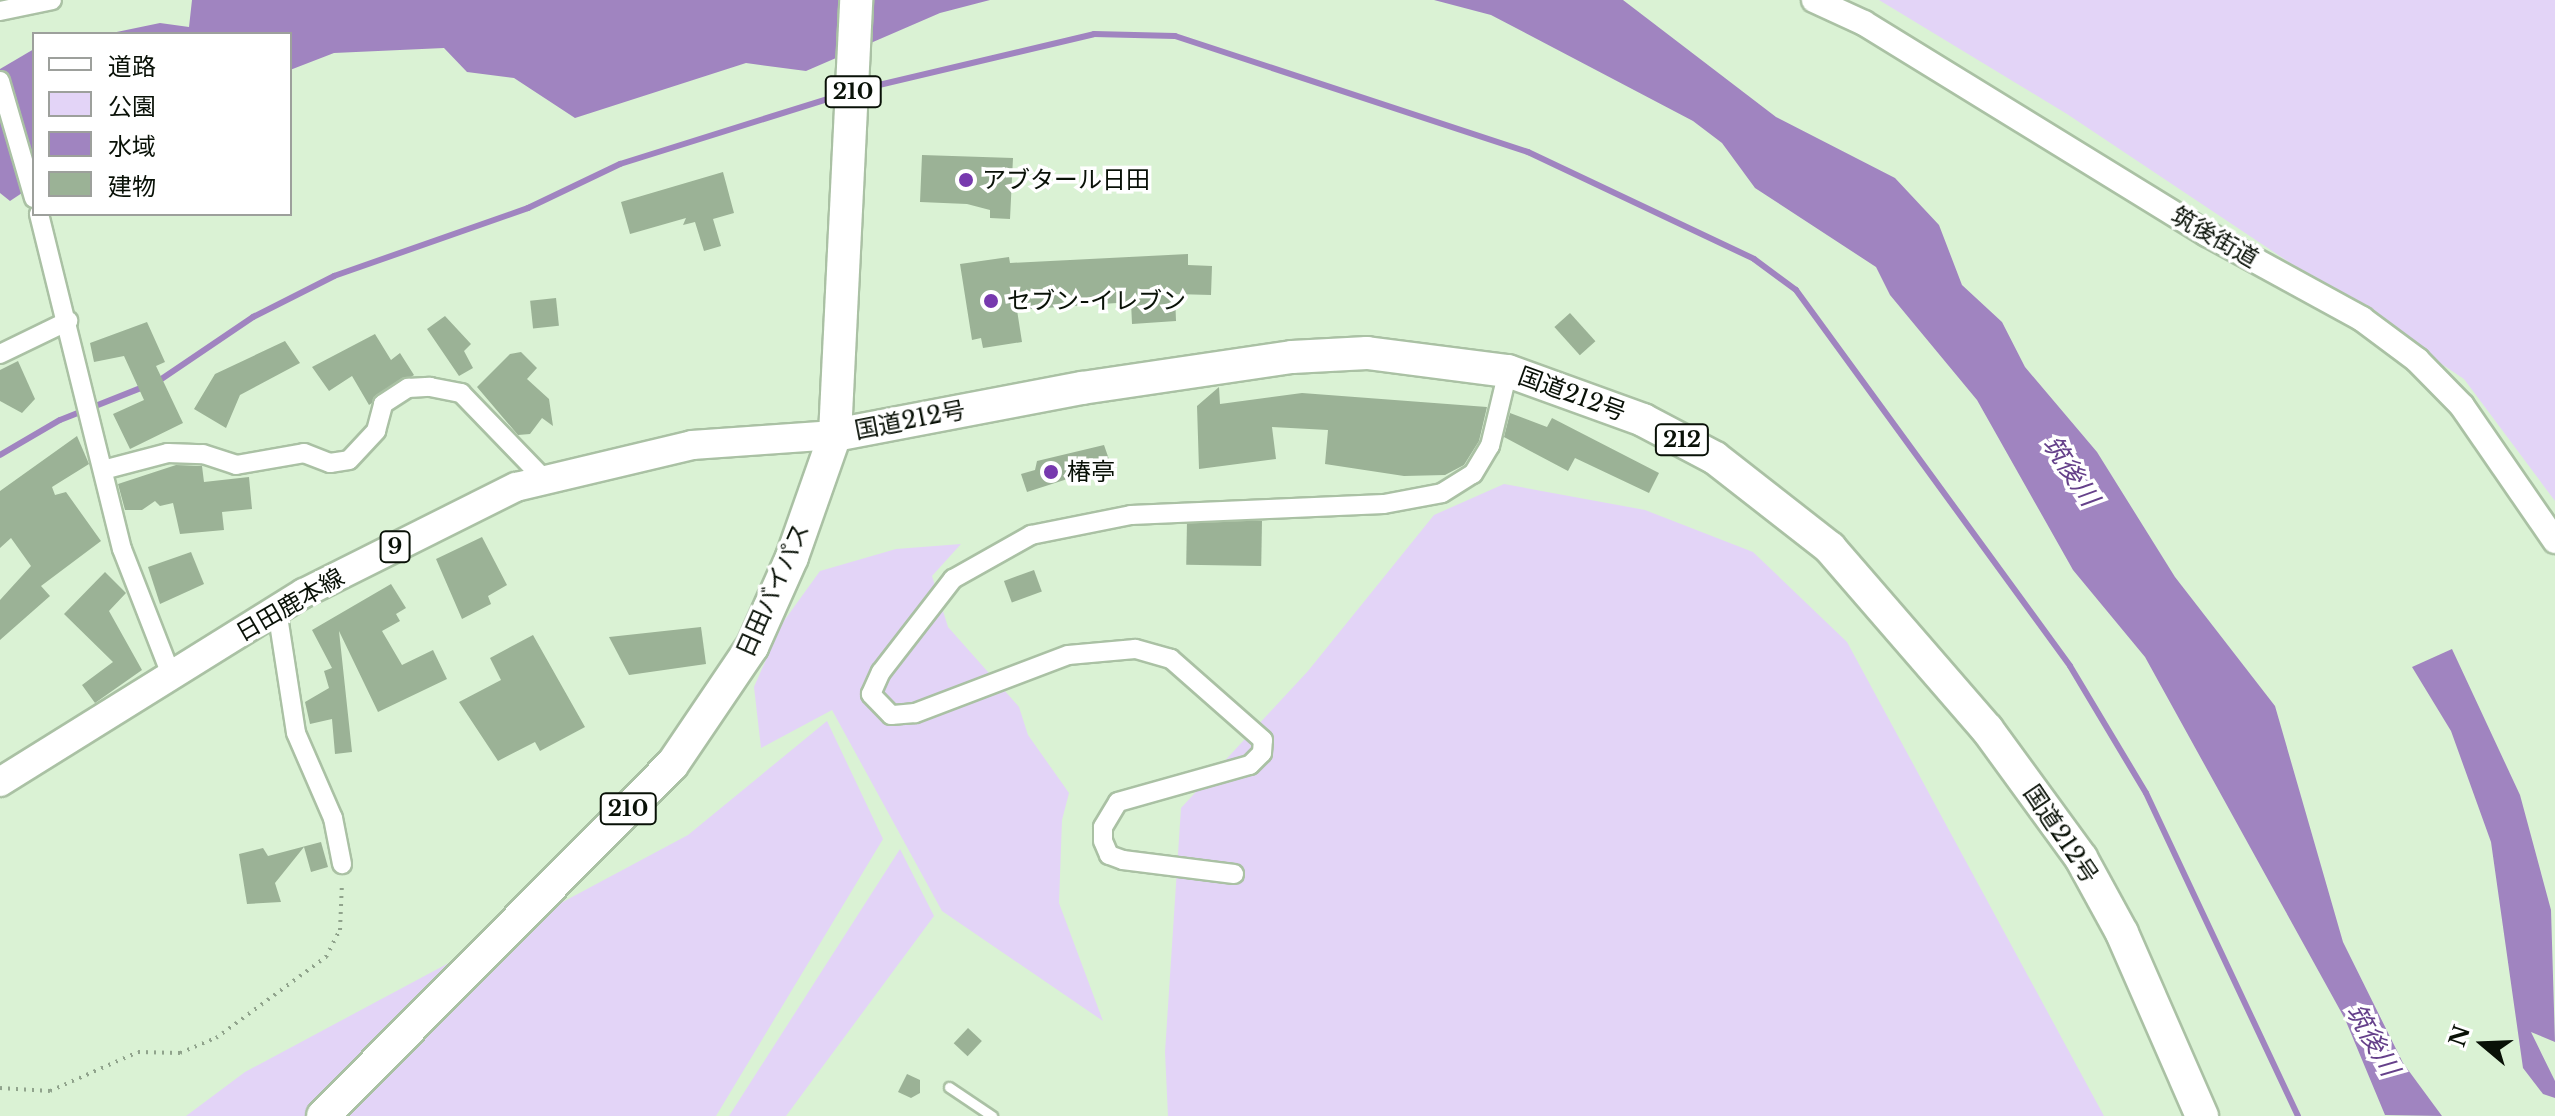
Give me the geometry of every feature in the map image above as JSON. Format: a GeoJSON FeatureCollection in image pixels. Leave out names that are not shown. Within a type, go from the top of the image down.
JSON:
{"type":"FeatureCollection","features":[{"type":"Feature","properties":{"kind":"highway","name":"日田バイパス"},"geometry":{"type":"LineString","coordinates":[[323,1116],[672,765],[752,647],[792,557],[835,435],[850,185],[856,0]]}},
{"type":"Feature","properties":{"kind":"highway","name":"国道212号"},"geometry":{"type":"LineString","coordinates":[[835,435],[1292,357],[1367,353],[1508,371],[1579,392],[1715,458],[1830,548],[1987,729],[2081,858],[2122,933],[2202,1116]]}},
{"type":"Feature","properties":{"kind":"main road","name":"日田鹿本線"},"geometry":{"type":"LineString","coordinates":[[0,782],[277,610],[516,487],[692,445],[835,435]]}},
{"type":"Feature","properties":{"kind":"street"},"geometry":{"type":"LineString","coordinates":[[0,11],[52,0]]}},
{"type":"Feature","properties":{"kind":"street","name":"筑後街道"},"geometry":{"type":"LineString","coordinates":[[1814,0],[1864,23],[2207,234],[2362,319],[2417,360],[2462,406],[2555,541]]}},
{"type":"Feature","properties":{"kind":"street"},"geometry":{"type":"LineString","coordinates":[[0,81],[32,191]]}},
{"type":"Feature","properties":{"kind":"street"},"geometry":{"type":"LineString","coordinates":[[40,216],[62,296],[122,549],[171,675]]}},
{"type":"Feature","properties":{"kind":"street"},"geometry":{"type":"LineString","coordinates":[[0,354],[68,321]]}},
{"type":"Feature","properties":{"kind":"street"},"geometry":{"type":"LineString","coordinates":[[1234,874],[1123,860],[1109,855],[1103,841],[1103,827],[1118,802],[1250,765],[1262,753],[1263,740],[1171,659],[1135,649],[1068,655],[915,713],[891,715],[871,694],[881,672],[953,579],[1031,535],[1131,515],[1384,504],[1442,493],[1473,474],[1490,446],[1508,371]]}},
{"type":"Feature","properties":{"kind":"street"},"geometry":{"type":"LineString","coordinates":[[103,470],[168,453],[203,454],[236,465],[304,453],[330,463],[349,460],[376,431],[383,404],[408,388],[430,387],[461,393],[545,480]]}},
{"type":"Feature","properties":{"kind":"street"},"geometry":{"type":"LineString","coordinates":[[277,610],[296,733],[333,818],[342,864]]}},
{"type":"Feature","properties":{"kind":"lane"},"geometry":{"type":"LineString","coordinates":[[949,1087],[992,1116]]}},
{"type":"Feature","properties":{"kind":"path"},"geometry":{"type":"LineString","coordinates":[[0,1088],[50,1091],[138,1052],[180,1053],[216,1038],[326,957],[340,930],[342,864]]}},
{"type":"Feature","properties":{"kind":"green space"},"geometry":{"type":"Polygon","coordinates":[[[1879,0],[2555,0],[2555,501],[2464,379],[2067,114],[1879,0]]]}},
{"type":"Feature","properties":{"kind":"green space"},"geometry":{"type":"Polygon","coordinates":[[[1504,484],[1645,510],[1753,552],[1847,642],[2104,1116],[1168,1116],[1165,1052],[1181,808],[1308,671],[1434,515],[1504,484]]]}},
{"type":"Feature","properties":{"kind":"green space"},"geometry":{"type":"Polygon","coordinates":[[[961,544],[932,576],[948,627],[1019,707],[1028,735],[1069,793],[1062,820],[1059,903],[1103,1021],[942,911],[832,710],[761,748],[754,687],[781,625],[820,571],[896,549],[961,544]]]}},
{"type":"Feature","properties":{"kind":"green space"},"geometry":{"type":"Polygon","coordinates":[[[827,721],[883,839],[716,1116],[186,1116],[245,1072],[688,835],[827,721]]]}},
{"type":"Feature","properties":{"kind":"green space"},"geometry":{"type":"Polygon","coordinates":[[[900,849],[934,916],[786,1116],[729,1116],[900,849]]]}},
{"type":"Feature","properties":{"kind":"water"},"geometry":{"type":"Polygon","coordinates":[[[192,0],[990,0],[940,13],[806,71],[746,63],[575,118],[514,78],[467,72],[444,48],[334,53],[292,69],[292,32],[117,32],[160,23],[189,27],[192,0]]]}},
{"type":"Feature","properties":{"kind":"water","name":"筑後川"},"geometry":{"type":"Polygon","coordinates":[[[1434,0],[1623,0],[1776,117],[1895,178],[1939,225],[1962,285],[2002,322],[2025,367],[2097,452],[2175,577],[2275,706],[2343,942],[2403,1063],[2442,1116],[2385,1115],[2345,1019],[2145,657],[2073,570],[1977,400],[1890,295],[1876,267],[1755,188],[1722,143],[1693,121],[1491,15],[1434,0]]]}},
{"type":"Feature","properties":{"kind":"water"},"geometry":{"type":"Polygon","coordinates":[[[32,50],[32,186],[10,201],[0,193],[0,69],[32,50]]]}},
{"type":"Feature","properties":{"kind":"water"},"geometry":{"type":"Polygon","coordinates":[[[2452,649],[2520,795],[2551,910],[2555,1042],[2531,1032],[2555,1081],[2555,1098],[2543,1094],[2523,1068],[2491,842],[2451,731],[2412,667],[2452,649]]]}},
{"type":"Feature","properties":{"kind":"building","name":"アブタール日田"},"geometry":{"type":"Polygon","coordinates":[[[922,155],[1013,158],[1010,219],[990,218],[990,210],[967,204],[920,202],[922,155]]]}},
{"type":"Feature","properties":{"kind":"building"},"geometry":{"type":"Polygon","coordinates":[[[723,172],[734,213],[713,219],[721,246],[704,251],[695,222],[683,225],[686,218],[630,234],[621,202],[723,172]]]}},
{"type":"Feature","properties":{"kind":"building"},"geometry":{"type":"Polygon","coordinates":[[[1188,254],[1188,265],[1212,266],[1211,295],[1175,294],[1176,321],[1132,324],[1131,302],[1017,310],[1022,342],[983,348],[981,338],[972,340],[960,264],[1009,257],[1010,263],[1188,254]]]}},
{"type":"Feature","properties":{"kind":"building"},"geometry":{"type":"Polygon","coordinates":[[[556,298],[559,326],[533,329],[530,301],[556,298]]]}},
{"type":"Feature","properties":{"kind":"building"},"geometry":{"type":"Polygon","coordinates":[[[1570,313],[1595,341],[1580,355],[1554,327],[1570,313]]]}},
{"type":"Feature","properties":{"kind":"building"},"geometry":{"type":"Polygon","coordinates":[[[445,316],[471,344],[464,351],[473,368],[459,376],[427,329],[445,316]]]}},
{"type":"Feature","properties":{"kind":"building"},"geometry":{"type":"Polygon","coordinates":[[[147,322],[165,362],[156,366],[183,423],[130,449],[113,414],[144,400],[124,356],[94,362],[90,343],[147,322]]]}},
{"type":"Feature","properties":{"kind":"building"},"geometry":{"type":"Polygon","coordinates":[[[375,334],[391,360],[400,353],[414,375],[369,405],[352,376],[329,391],[312,367],[375,334]]]}},
{"type":"Feature","properties":{"kind":"building"},"geometry":{"type":"Polygon","coordinates":[[[285,341],[300,363],[240,395],[226,428],[194,409],[215,374],[285,341]]]}},
{"type":"Feature","properties":{"kind":"building"},"geometry":{"type":"Polygon","coordinates":[[[521,352],[537,368],[527,379],[549,399],[553,426],[542,418],[530,434],[518,435],[477,387],[510,354],[521,352]]]}},
{"type":"Feature","properties":{"kind":"building"},"geometry":{"type":"Polygon","coordinates":[[[18,361],[35,399],[22,413],[0,401],[0,370],[18,361]]]}},
{"type":"Feature","properties":{"kind":"building"},"geometry":{"type":"Polygon","coordinates":[[[1219,387],[1220,404],[1302,393],[1487,407],[1479,441],[1464,465],[1445,475],[1404,476],[1325,464],[1328,430],[1272,427],[1276,459],[1199,469],[1197,406],[1219,387]]]}},
{"type":"Feature","properties":{"kind":"building"},"geometry":{"type":"Polygon","coordinates":[[[1510,413],[1547,427],[1552,418],[1659,473],[1649,493],[1575,458],[1568,471],[1504,437],[1510,413]]]}},
{"type":"Feature","properties":{"kind":"building"},"geometry":{"type":"Polygon","coordinates":[[[77,436],[89,464],[52,487],[55,495],[66,492],[101,541],[41,586],[50,596],[0,640],[0,600],[31,566],[11,538],[0,548],[0,491],[77,436]]]}},
{"type":"Feature","properties":{"kind":"building"},"geometry":{"type":"Polygon","coordinates":[[[1104,445],[1111,465],[1027,492],[1021,474],[1035,470],[1037,461],[1104,445]]]}},
{"type":"Feature","properties":{"kind":"building"},"geometry":{"type":"Polygon","coordinates":[[[176,465],[202,466],[204,482],[249,477],[252,509],[222,512],[224,530],[180,534],[173,503],[160,506],[155,501],[142,510],[125,510],[118,484],[176,465]]]}},
{"type":"Feature","properties":{"kind":"building"},"geometry":{"type":"Polygon","coordinates":[[[1187,520],[1262,521],[1261,566],[1186,565],[1187,520]]]}},
{"type":"Feature","properties":{"kind":"building"},"geometry":{"type":"Polygon","coordinates":[[[482,537],[507,585],[488,596],[491,604],[462,619],[436,559],[482,537]]]}},
{"type":"Feature","properties":{"kind":"building"},"geometry":{"type":"Polygon","coordinates":[[[191,552],[204,584],[160,604],[148,567],[191,552]]]}},
{"type":"Feature","properties":{"kind":"building"},"geometry":{"type":"Polygon","coordinates":[[[1034,570],[1042,592],[1012,603],[1004,581],[1034,570]]]}},
{"type":"Feature","properties":{"kind":"building"},"geometry":{"type":"Polygon","coordinates":[[[105,572],[126,593],[109,611],[142,670],[95,703],[82,685],[113,662],[64,614],[105,572]]]}},
{"type":"Feature","properties":{"kind":"building"},"geometry":{"type":"Polygon","coordinates":[[[391,584],[406,608],[396,614],[400,621],[382,631],[402,665],[433,650],[447,679],[378,712],[339,631],[352,752],[335,754],[332,719],[310,724],[305,702],[329,688],[324,671],[332,668],[312,630],[391,584]]]}},
{"type":"Feature","properties":{"kind":"building"},"geometry":{"type":"Polygon","coordinates":[[[701,627],[706,664],[629,675],[609,637],[701,627]]]}},
{"type":"Feature","properties":{"kind":"building"},"geometry":{"type":"Polygon","coordinates":[[[533,635],[585,727],[540,751],[535,742],[498,761],[459,702],[501,680],[490,658],[533,635]]]}},
{"type":"Feature","properties":{"kind":"building"},"geometry":{"type":"Polygon","coordinates":[[[321,842],[328,867],[311,872],[304,847],[275,883],[281,902],[247,904],[239,854],[263,848],[268,856],[321,842]]]}},
{"type":"Feature","properties":{"kind":"building"},"geometry":{"type":"Polygon","coordinates":[[[968,1028],[982,1041],[968,1056],[954,1043],[968,1028]]]}},
{"type":"Feature","properties":{"kind":"building"},"geometry":{"type":"Polygon","coordinates":[[[907,1074],[920,1080],[920,1093],[911,1098],[898,1092],[907,1074]]]}},
{"type":"Feature","properties":{"kind":"waterway"},"geometry":{"type":"LineString","coordinates":[[862,89],[1094,34],[1175,36],[1528,152],[1754,259],[1796,290],[2070,666],[2146,793],[2298,1116]]}},
{"type":"Feature","properties":{"kind":"waterway"},"geometry":{"type":"LineString","coordinates":[[157,382],[253,317],[334,276],[528,208],[620,164],[843,94]]}},
{"type":"Feature","properties":{"kind":"waterway"},"geometry":{"type":"LineString","coordinates":[[0,455],[60,420],[146,386]]}},
{"type":"Feature","properties":{"kind":"place","name":"アブタール日田"},"geometry":{"type":"Point","coordinates":[966,180]}},
{"type":"Feature","properties":{"kind":"place","name":"セブン-イレブン"},"geometry":{"type":"Point","coordinates":[991,301]}},
{"type":"Feature","properties":{"kind":"place","name":"椿亭"},"geometry":{"type":"Point","coordinates":[1051,472]}}]}
